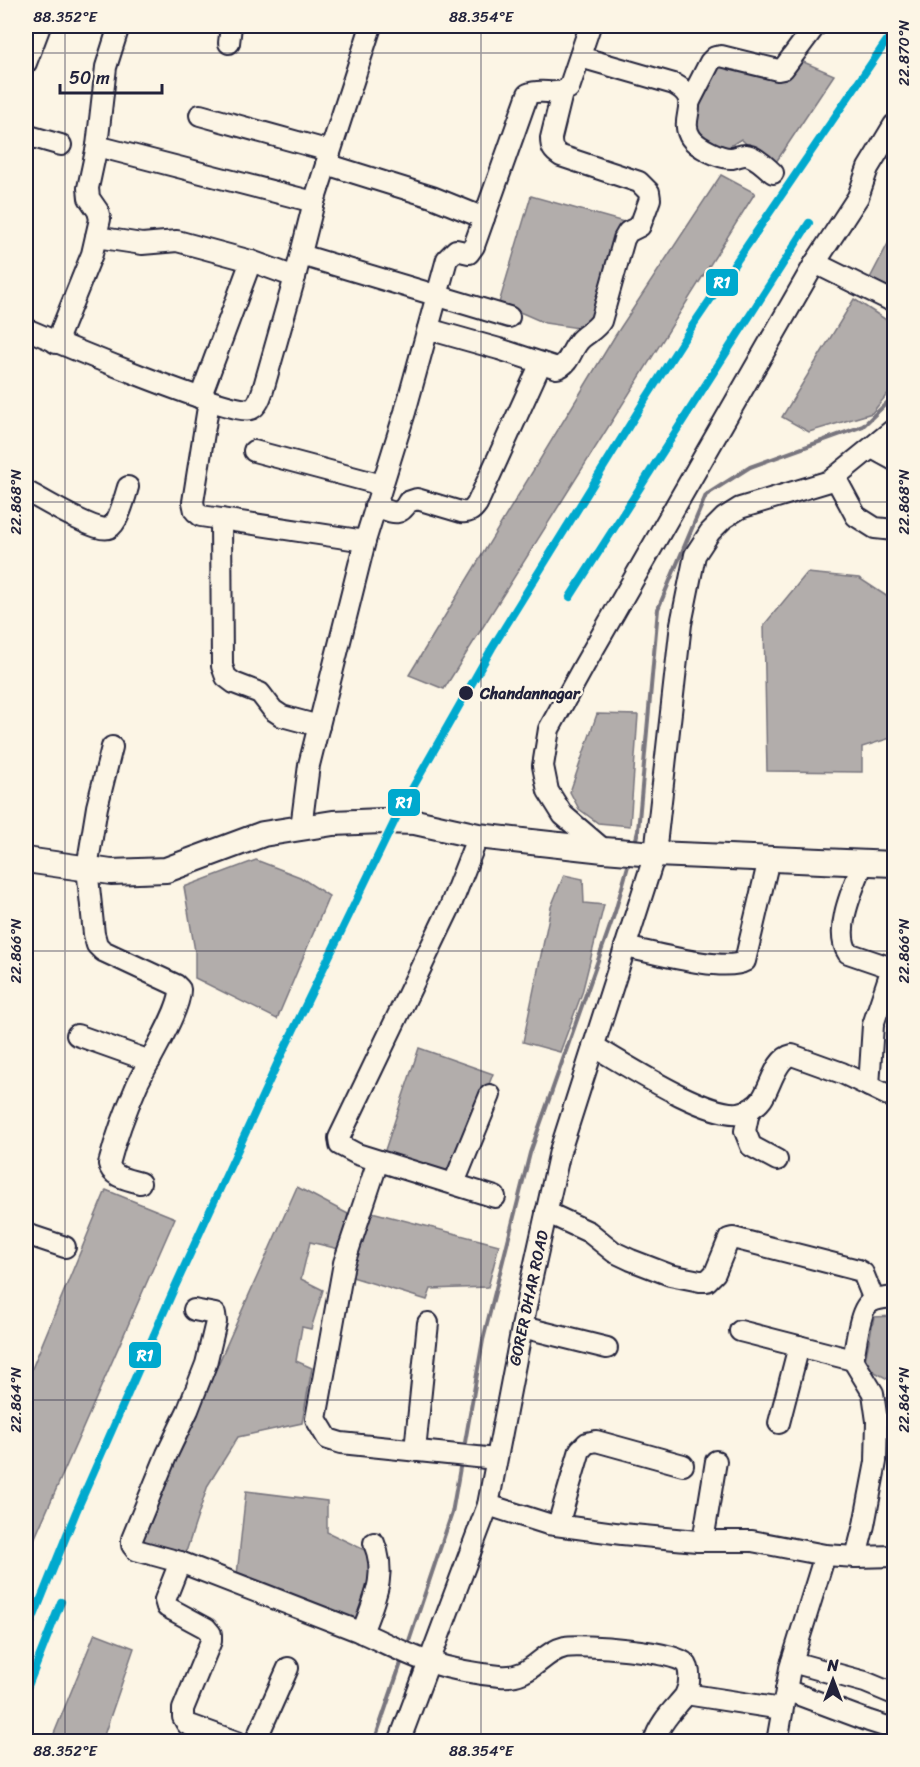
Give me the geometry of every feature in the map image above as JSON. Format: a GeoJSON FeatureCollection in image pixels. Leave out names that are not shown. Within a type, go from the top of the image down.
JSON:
{"type":"FeatureCollection","features":[{"type":"Feature","properties":{"kind":"main road"},"geometry":{"type":"LineString","coordinates":[[26,860],[111,872],[166,870],[263,834],[333,823],[382,821],[415,822],[478,836],[632,852],[894,864]]}},
{"type":"Feature","properties":{"kind":"street"},"geometry":{"type":"LineString","coordinates":[[26,63],[40,26]]}},
{"type":"Feature","properties":{"kind":"street"},"geometry":{"type":"LineString","coordinates":[[56,342],[93,254],[100,219],[98,211],[89,198],[88,188],[98,146],[106,67],[119,26]]}},
{"type":"Feature","properties":{"kind":"street"},"geometry":{"type":"LineString","coordinates":[[26,329],[205,400],[242,410],[251,409],[257,404],[296,277],[314,202],[371,26]]}},
{"type":"Feature","properties":{"kind":"street"},"geometry":{"type":"LineString","coordinates":[[428,329],[556,368],[562,367],[583,336],[598,326],[601,321],[624,239],[628,232],[640,226],[650,199],[649,192],[639,183],[561,156],[554,152],[551,146],[562,93],[569,88],[590,26]]}},
{"type":"Feature","properties":{"kind":"street"},"geometry":{"type":"LineString","coordinates":[[773,173],[749,155],[741,154],[734,158],[723,157],[696,143],[690,137],[687,129],[690,100],[710,62],[715,57],[722,56],[778,70],[783,69],[814,26]]}},
{"type":"Feature","properties":{"kind":"street"},"geometry":{"type":"LineString","coordinates":[[580,57],[674,84],[682,88],[690,100]]}},
{"type":"Feature","properties":{"kind":"street"},"geometry":{"type":"LineString","coordinates":[[301,828],[309,765],[365,541],[405,412],[447,259],[456,250],[462,253],[469,252],[474,246],[528,94],[537,90],[562,93]]}},
{"type":"Feature","properties":{"kind":"street"},"geometry":{"type":"LineString","coordinates":[[200,115],[328,157],[483,218]]}},
{"type":"Feature","properties":{"kind":"street"},"geometry":{"type":"LineString","coordinates":[[632,852],[562,815],[548,791],[543,766],[549,729],[816,263],[858,197],[868,168],[894,125]]}},
{"type":"Feature","properties":{"kind":"street"},"geometry":{"type":"LineString","coordinates":[[26,135],[61,145]]}},
{"type":"Feature","properties":{"kind":"street"},"geometry":{"type":"LineString","coordinates":[[98,146],[314,202]]}},
{"type":"Feature","properties":{"kind":"street"},"geometry":{"type":"LineString","coordinates":[[96,237],[142,244],[177,241],[251,261],[296,277]]}},
{"type":"Feature","properties":{"kind":"street"},"geometry":{"type":"LineString","coordinates":[[301,255],[509,317]]}},
{"type":"Feature","properties":{"kind":"street"},"geometry":{"type":"LineString","coordinates":[[251,261],[205,400],[193,502],[195,511],[201,516],[365,541]]}},
{"type":"Feature","properties":{"kind":"street"},"geometry":{"type":"LineString","coordinates":[[816,263],[894,302]]}},
{"type":"Feature","properties":{"kind":"street"},"geometry":{"type":"LineString","coordinates":[[375,506],[398,513],[404,510],[408,502],[417,499],[461,512],[468,513],[472,510],[477,504],[541,363]]}},
{"type":"Feature","properties":{"kind":"street","name":"GORER DHAR ROAD"},"geometry":{"type":"LineString","coordinates":[[399,1742],[413,1655],[488,1505],[522,1327],[560,1151],[625,947],[632,852],[695,555],[710,532],[724,518],[740,508],[830,481],[894,429]]}},
{"type":"Feature","properties":{"kind":"street"},"geometry":{"type":"LineString","coordinates":[[872,448],[894,460]]}},
{"type":"Feature","properties":{"kind":"street"},"geometry":{"type":"LineString","coordinates":[[254,451],[382,485]]}},
{"type":"Feature","properties":{"kind":"street"},"geometry":{"type":"LineString","coordinates":[[835,477],[856,516],[874,528],[894,530]]}},
{"type":"Feature","properties":{"kind":"street"},"geometry":{"type":"LineString","coordinates":[[26,491],[91,526],[103,530],[110,528],[116,521],[128,487]]}},
{"type":"Feature","properties":{"kind":"street"},"geometry":{"type":"LineString","coordinates":[[221,519],[222,666],[226,677],[234,683],[260,693],[273,710],[282,716],[319,726]]}},
{"type":"Feature","properties":{"kind":"street"},"geometry":{"type":"LineString","coordinates":[[112,747],[97,807],[87,868],[97,945],[103,951],[176,985],[180,989],[181,996],[127,1110],[109,1164],[114,1174],[140,1183]]}},
{"type":"Feature","properties":{"kind":"street"},"geometry":{"type":"LineString","coordinates":[[478,836],[450,907],[339,1138],[340,1145],[348,1150],[495,1197]]}},
{"type":"Feature","properties":{"kind":"street"},"geometry":{"type":"LineString","coordinates":[[625,947],[727,966],[745,961],[769,859]]}},
{"type":"Feature","properties":{"kind":"street"},"geometry":{"type":"LineString","coordinates":[[863,863],[851,891],[843,925],[844,948],[848,953],[886,966],[891,971],[873,1025],[869,1086]]}},
{"type":"Feature","properties":{"kind":"street"},"geometry":{"type":"LineString","coordinates":[[77,1035],[150,1061]]}},
{"type":"Feature","properties":{"kind":"street"},"geometry":{"type":"LineString","coordinates":[[593,1046],[689,1100],[720,1111],[737,1113],[748,1111],[758,1105],[767,1092],[781,1060],[786,1056],[798,1056],[842,1073],[894,1098]]}},
{"type":"Feature","properties":{"kind":"street"},"geometry":{"type":"LineString","coordinates":[[454,1183],[490,1095]]}},
{"type":"Feature","properties":{"kind":"street"},"geometry":{"type":"LineString","coordinates":[[748,1111],[745,1131],[751,1146],[777,1160]]}},
{"type":"Feature","properties":{"kind":"street"},"geometry":{"type":"LineString","coordinates":[[378,1161],[347,1252],[339,1285],[316,1419],[328,1439],[335,1441],[496,1458]]}},
{"type":"Feature","properties":{"kind":"street"},"geometry":{"type":"LineString","coordinates":[[546,1212],[589,1232],[614,1252],[670,1275],[707,1281],[715,1273],[729,1239],[733,1238],[858,1269],[863,1273],[874,1300]]}},
{"type":"Feature","properties":{"kind":"street"},"geometry":{"type":"LineString","coordinates":[[26,1234],[65,1247]]}},
{"type":"Feature","properties":{"kind":"street"},"geometry":{"type":"LineString","coordinates":[[856,1557],[876,1462],[877,1422],[873,1393],[853,1360],[862,1314],[868,1303],[894,1297]]}},
{"type":"Feature","properties":{"kind":"street"},"geometry":{"type":"LineString","coordinates":[[194,1310],[214,1314],[216,1323],[206,1364],[132,1539],[132,1545],[136,1550],[180,1562],[413,1655],[470,1672],[513,1676],[528,1671],[555,1651],[565,1647],[580,1646],[666,1654],[684,1662],[689,1670],[686,1694],[664,1720],[654,1742]]}},
{"type":"Feature","properties":{"kind":"street"},"geometry":{"type":"LineString","coordinates":[[415,1450],[428,1323]]}},
{"type":"Feature","properties":{"kind":"street"},"geometry":{"type":"LineString","coordinates":[[522,1327],[608,1348]]}},
{"type":"Feature","properties":{"kind":"street"},"geometry":{"type":"LineString","coordinates":[[740,1331],[853,1360]]}},
{"type":"Feature","properties":{"kind":"street"},"geometry":{"type":"LineString","coordinates":[[779,1423],[799,1346]]}},
{"type":"Feature","properties":{"kind":"street"},"geometry":{"type":"LineString","coordinates":[[558,1525],[580,1450],[587,1443],[596,1441],[683,1465]]}},
{"type":"Feature","properties":{"kind":"street"},"geometry":{"type":"LineString","coordinates":[[703,1541],[716,1461]]}},
{"type":"Feature","properties":{"kind":"street"},"geometry":{"type":"LineString","coordinates":[[488,1505],[548,1524],[622,1534],[703,1541],[752,1541],[825,1555],[894,1556]]}},
{"type":"Feature","properties":{"kind":"street"},"geometry":{"type":"LineString","coordinates":[[362,1633],[379,1586],[380,1561],[374,1543]]}},
{"type":"Feature","properties":{"kind":"street"},"geometry":{"type":"LineString","coordinates":[[777,1742],[792,1662],[825,1555]]}},
{"type":"Feature","properties":{"kind":"street"},"geometry":{"type":"LineString","coordinates":[[180,1562],[165,1600],[167,1607],[206,1628],[211,1634],[211,1641],[183,1709],[183,1717],[187,1724],[237,1742]]}},
{"type":"Feature","properties":{"kind":"street"},"geometry":{"type":"LineString","coordinates":[[792,1662],[865,1682],[894,1694]]}},
{"type":"Feature","properties":{"kind":"street"},"geometry":{"type":"LineString","coordinates":[[255,1742],[288,1668]]}},
{"type":"Feature","properties":{"kind":"street"},"geometry":{"type":"LineString","coordinates":[[686,1694],[784,1700],[894,1729]]}},
{"type":"Feature","properties":{"kind":"shaded area"},"geometry":{"type":"Polygon","coordinates":[[[799,60],[834,75],[772,168],[741,139],[721,152],[693,135],[703,87],[716,61],[799,60]]]}},
{"type":"Feature","properties":{"kind":"shaded area"},"geometry":{"type":"Polygon","coordinates":[[[721,175],[755,193],[444,689],[409,675],[615,336],[721,175]]]}},
{"type":"Feature","properties":{"kind":"shaded area"},"geometry":{"type":"Polygon","coordinates":[[[531,196],[624,222],[592,330],[545,323],[499,303],[531,196]]]}},
{"type":"Feature","properties":{"kind":"shaded area"},"geometry":{"type":"Polygon","coordinates":[[[894,232],[894,295],[868,282],[894,232]]]}},
{"type":"Feature","properties":{"kind":"shaded area"},"geometry":{"type":"Polygon","coordinates":[[[854,299],[894,325],[894,386],[872,413],[809,432],[782,417],[854,299]]]}},
{"type":"Feature","properties":{"kind":"shaded area"},"geometry":{"type":"Polygon","coordinates":[[[807,573],[859,578],[894,601],[894,737],[862,747],[862,772],[767,771],[764,625],[807,573]]]}},
{"type":"Feature","properties":{"kind":"shaded area"},"geometry":{"type":"Polygon","coordinates":[[[597,714],[638,715],[630,826],[598,823],[579,809],[570,792],[597,714]]]}},
{"type":"Feature","properties":{"kind":"shaded area"},"geometry":{"type":"Polygon","coordinates":[[[256,860],[300,877],[329,896],[277,1019],[195,978],[195,951],[184,887],[256,860]]]}},
{"type":"Feature","properties":{"kind":"shaded area"},"geometry":{"type":"Polygon","coordinates":[[[564,875],[583,879],[584,903],[604,905],[582,993],[560,1052],[523,1042],[551,907],[564,875]]]}},
{"type":"Feature","properties":{"kind":"shaded area"},"geometry":{"type":"Polygon","coordinates":[[[419,1048],[493,1074],[452,1178],[383,1156],[419,1048]]]}},
{"type":"Feature","properties":{"kind":"shaded area"},"geometry":{"type":"Polygon","coordinates":[[[297,1187],[348,1214],[339,1249],[310,1242],[301,1279],[323,1290],[311,1329],[302,1327],[296,1361],[312,1368],[302,1423],[238,1437],[208,1485],[184,1558],[138,1544],[297,1187]]]}},
{"type":"Feature","properties":{"kind":"shaded area"},"geometry":{"type":"Polygon","coordinates":[[[106,1190],[175,1218],[26,1558],[26,1383],[106,1190]]]}},
{"type":"Feature","properties":{"kind":"shaded area"},"geometry":{"type":"Polygon","coordinates":[[[368,1211],[499,1245],[488,1287],[431,1289],[427,1300],[349,1276],[368,1211]]]}},
{"type":"Feature","properties":{"kind":"shaded area"},"geometry":{"type":"Polygon","coordinates":[[[894,1316],[893,1382],[864,1366],[874,1317],[894,1316]]]}},
{"type":"Feature","properties":{"kind":"shaded area"},"geometry":{"type":"Polygon","coordinates":[[[246,1491],[327,1501],[327,1532],[377,1556],[354,1623],[237,1575],[246,1491]]]}},
{"type":"Feature","properties":{"kind":"shaded area"},"geometry":{"type":"Polygon","coordinates":[[[95,1633],[134,1648],[102,1741],[51,1741],[95,1633]]]}},
{"type":"Feature","properties":{"kind":"waterway"},"geometry":{"type":"LineString","coordinates":[[635,843],[638,831],[658,609],[706,495],[750,467],[863,426],[894,396]]}},
{"type":"Feature","properties":{"kind":"waterway"},"geometry":{"type":"LineString","coordinates":[[464,1448],[483,1340],[530,1153],[615,912],[630,859]]}},
{"type":"Feature","properties":{"kind":"waterway"},"geometry":{"type":"LineString","coordinates":[[407,1647],[452,1513],[461,1462]]}},
{"type":"Feature","properties":{"kind":"waterway"},"geometry":{"type":"LineString","coordinates":[[374,1742],[402,1660]]}},
{"type":"Feature","properties":{"kind":"transit line","name":"R1"},"geometry":{"type":"LineString","coordinates":[[26,1636],[76,1512],[174,1289],[278,1062],[400,810],[492,648],[645,400],[693,325],[894,30]]}},
{"type":"Feature","properties":{"kind":"transit line","name":"R1"},"geometry":{"type":"LineString","coordinates":[[570,597],[809,223]]}},
{"type":"Feature","properties":{"kind":"transit line","name":"R1"},"geometry":{"type":"LineString","coordinates":[[26,1691],[61,1602]]}},
{"type":"Feature","properties":{"kind":"place","name":"Chandannagar"},"geometry":{"type":"Point","coordinates":[466,693]}}]}
